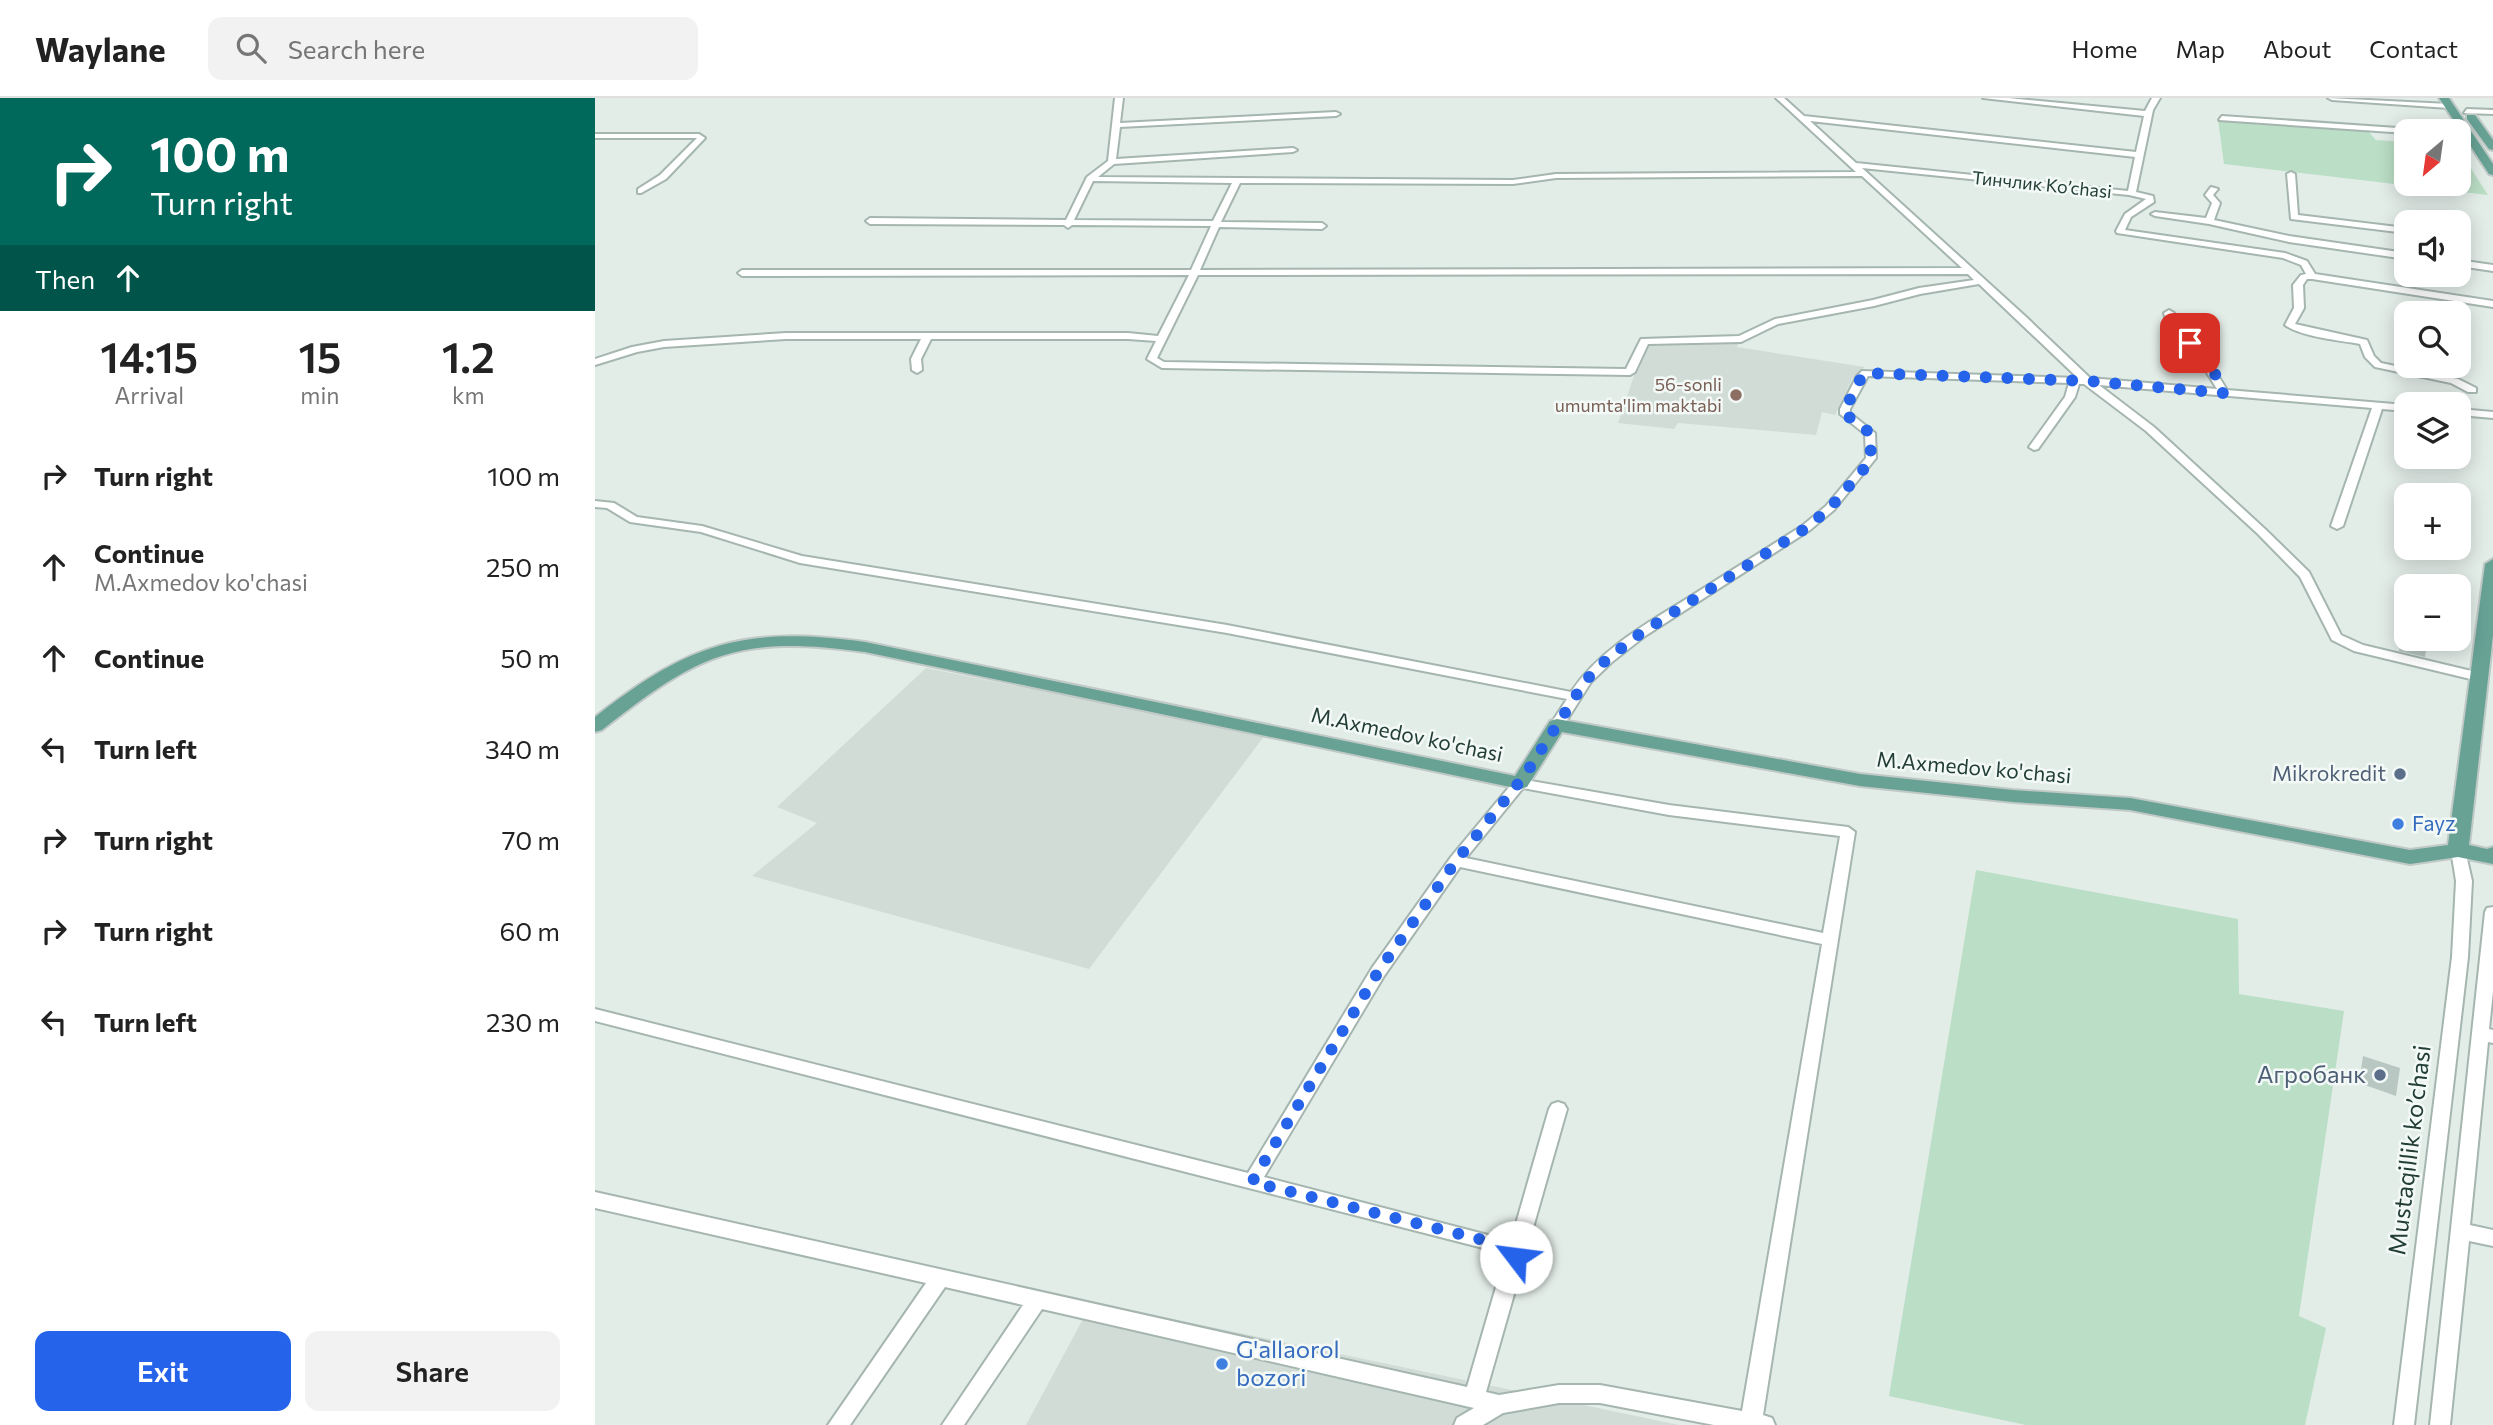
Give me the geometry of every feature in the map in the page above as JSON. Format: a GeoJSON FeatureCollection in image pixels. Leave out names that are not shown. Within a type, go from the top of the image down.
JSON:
{"type":"FeatureCollection","features":[{"type":"Feature","properties":{"kind":"main road"},"geometry":{"type":"LineString","coordinates":[[2458,98],[2493,147]]}},
{"type":"Feature","properties":{"kind":"main road"},"geometry":{"type":"LineString","coordinates":[[2446,102],[2455,119]]}},
{"type":"Feature","properties":{"kind":"main road"},"geometry":{"type":"LineString","coordinates":[[2471,145],[2493,172]]}},
{"type":"Feature","properties":{"kind":"main road"},"geometry":{"type":"LineString","coordinates":[[2458,850],[2493,564]]}},
{"type":"Feature","properties":{"kind":"main road","name":"M.Axmedov ko'chasi"},"geometry":{"type":"LineString","coordinates":[[595,726],[663,675],[701,656],[755,640],[806,638],[865,647],[1522,779],[1557,725],[1860,780],[2013,796],[2130,804],[2410,857],[2458,850],[2493,857]]}},
{"type":"Feature","properties":{"kind":"street"},"geometry":{"type":"LineString","coordinates":[[1112,162],[1119,98]]}},
{"type":"Feature","properties":{"kind":"street"},"geometry":{"type":"LineString","coordinates":[[1780,98],[1982,281],[2081,381],[2150,429],[2305,575],[2336,637],[2359,648],[2479,677]]}},
{"type":"Feature","properties":{"kind":"street"},"geometry":{"type":"LineString","coordinates":[[1987,98],[2149,114]]}},
{"type":"Feature","properties":{"kind":"street","name":"Тинчлик Ko’chasi"},"geometry":{"type":"LineString","coordinates":[[1854,165],[2129,193],[2132,192],[2149,114],[2156,98]]}},
{"type":"Feature","properties":{"kind":"street"},"geometry":{"type":"LineString","coordinates":[[2332,98],[2446,102]]}},
{"type":"Feature","properties":{"kind":"street"},"geometry":{"type":"LineString","coordinates":[[2467,111],[2493,112]]}},
{"type":"Feature","properties":{"kind":"street"},"geometry":{"type":"LineString","coordinates":[[1116,125],[1336,114]]}},
{"type":"Feature","properties":{"kind":"street"},"geometry":{"type":"LineString","coordinates":[[1803,118],[2139,155]]}},
{"type":"Feature","properties":{"kind":"street"},"geometry":{"type":"LineString","coordinates":[[2222,118],[2394,130]]}},
{"type":"Feature","properties":{"kind":"street"},"geometry":{"type":"LineString","coordinates":[[595,136],[701,138],[663,177],[641,191]]}},
{"type":"Feature","properties":{"kind":"street"},"geometry":{"type":"LineString","coordinates":[[1068,225],[1090,179],[1112,162],[1293,150]]}},
{"type":"Feature","properties":{"kind":"street"},"geometry":{"type":"LineString","coordinates":[[1090,179],[1513,183],[1556,176],[1864,174]]}},
{"type":"Feature","properties":{"kind":"street"},"geometry":{"type":"LineString","coordinates":[[2291,174],[2294,217],[2394,230]]}},
{"type":"Feature","properties":{"kind":"street"},"geometry":{"type":"LineString","coordinates":[[1237,181],[1216,224],[1197,273],[1152,359],[1162,365],[1630,372],[1644,341],[1741,339],[1775,322],[1874,303],[1919,291],[1982,281]]}},
{"type":"Feature","properties":{"kind":"street"},"geometry":{"type":"LineString","coordinates":[[2209,221],[2216,203],[2209,195],[2214,189]]}},
{"type":"Feature","properties":{"kind":"street"},"geometry":{"type":"LineString","coordinates":[[2129,193],[2150,198],[2150,202],[2128,216],[2120,231],[2124,233],[2285,256],[2304,262],[2312,276]]}},
{"type":"Feature","properties":{"kind":"street"},"geometry":{"type":"LineString","coordinates":[[2155,214],[2209,221],[2289,239],[2394,254]]}},
{"type":"Feature","properties":{"kind":"street"},"geometry":{"type":"LineString","coordinates":[[870,221],[1322,226]]}},
{"type":"Feature","properties":{"kind":"street"},"geometry":{"type":"LineString","coordinates":[[2471,265],[2493,268]]}},
{"type":"Feature","properties":{"kind":"street"},"geometry":{"type":"LineString","coordinates":[[742,274],[1970,271]]}},
{"type":"Feature","properties":{"kind":"street"},"geometry":{"type":"LineString","coordinates":[[2472,390],[2454,382],[2378,365],[2370,357],[2364,342],[2299,330],[2290,325],[2299,308],[2298,285],[2304,277],[2312,276],[2493,304]]}},
{"type":"Feature","properties":{"kind":"street"},"geometry":{"type":"LineString","coordinates":[[2169,313],[2172,330],[2190,343],[2213,370],[2224,393]]}},
{"type":"Feature","properties":{"kind":"street"},"geometry":{"type":"LineString","coordinates":[[595,362],[635,349],[677,343],[786,336],[1128,336],[1161,339]]}},
{"type":"Feature","properties":{"kind":"street"},"geometry":{"type":"LineString","coordinates":[[917,370],[915,359],[927,337]]}},
{"type":"Feature","properties":{"kind":"street"},"geometry":{"type":"LineString","coordinates":[[1557,725],[1586,680],[1607,659],[1641,633],[1806,528],[1830,508],[1871,458],[1870,433],[1845,414],[1862,376],[1874,372],[2081,381],[2394,407]]}},
{"type":"Feature","properties":{"kind":"street"},"geometry":{"type":"LineString","coordinates":[[2034,447],[2081,381]]}},
{"type":"Feature","properties":{"kind":"street"},"geometry":{"type":"LineString","coordinates":[[2337,526],[2378,405]]}},
{"type":"Feature","properties":{"kind":"street"},"geometry":{"type":"LineString","coordinates":[[2471,413],[2493,415]]}},
{"type":"Feature","properties":{"kind":"street"},"geometry":{"type":"LineString","coordinates":[[595,504],[610,505],[634,520],[702,528],[800,559],[1227,629],[1575,697]]}},
{"type":"Feature","properties":{"kind":"street"},"geometry":{"type":"LineString","coordinates":[[1252,1182],[1378,972],[1456,861],[1522,779],[1669,810],[1848,832],[1758,1423],[1599,1394],[1559,1394],[1499,1404],[1464,1425]]}},
{"type":"Feature","properties":{"kind":"street","name":"Mustaqillik ko’chasi"},"geometry":{"type":"LineString","coordinates":[[2404,1425],[2460,957],[2463,881],[2458,850]]}},
{"type":"Feature","properties":{"kind":"street"},"geometry":{"type":"LineString","coordinates":[[1456,861],[1830,940]]}},
{"type":"Feature","properties":{"kind":"street"},"geometry":{"type":"LineString","coordinates":[[2440,1425],[2486,1035],[2487,961],[2493,912]]}},
{"type":"Feature","properties":{"kind":"street"},"geometry":{"type":"LineString","coordinates":[[595,1015],[1499,1244],[1513,1250],[1516,1257]]}},
{"type":"Feature","properties":{"kind":"street"},"geometry":{"type":"LineString","coordinates":[[1474,1398],[1558,1110]]}},
{"type":"Feature","properties":{"kind":"street"},"geometry":{"type":"LineString","coordinates":[[595,1200],[1499,1404]]}},
{"type":"Feature","properties":{"kind":"street"},"geometry":{"type":"LineString","coordinates":[[2461,1231],[2493,1238]]}},
{"type":"Feature","properties":{"kind":"street"},"geometry":{"type":"LineString","coordinates":[[838,1425],[941,1278]]}},
{"type":"Feature","properties":{"kind":"street"},"geometry":{"type":"LineString","coordinates":[[952,1425],[1037,1300]]}},
{"type":"Feature","properties":{"kind":"shaded area","name":"56-sonli umumta'lim maktabi"},"geometry":{"type":"Polygon","coordinates":[[[1739,343],[1737,347],[1865,367],[1852,379],[1835,415],[1822,412],[1816,435],[1678,423],[1674,429],[1618,423],[1636,370],[1639,369],[1645,344],[1739,343]]]}},
{"type":"Feature","properties":{"kind":"shaded area"},"geometry":{"type":"Polygon","coordinates":[[[926,668],[1265,735],[1089,969],[752,876],[817,823],[777,807],[926,668]]]}},
{"type":"Feature","properties":{"kind":"shaded area","name":"G'allaorol bozori"},"geometry":{"type":"Polygon","coordinates":[[[1092,1302],[1679,1425],[1026,1425],[1092,1302]]]}},
{"type":"Feature","properties":{"kind":"green space"},"geometry":{"type":"Polygon","coordinates":[[[2218,120],[2367,130],[2376,140],[2394,141],[2394,184],[2224,164],[2218,120]]]}},
{"type":"Feature","properties":{"kind":"green space"},"geometry":{"type":"Polygon","coordinates":[[[2471,169],[2488,195],[2471,193],[2471,169]]]}},
{"type":"Feature","properties":{"kind":"green space"},"geometry":{"type":"Polygon","coordinates":[[[1976,870],[2238,919],[2239,994],[2344,1011],[2299,1316],[2326,1328],[2305,1425],[2026,1425],[1889,1396],[1976,870]]]}},
{"type":"Feature","properties":{"kind":"building"},"geometry":{"type":"Polygon","coordinates":[[[2399,651],[2426,651],[2425,657],[2399,651]]]}},
{"type":"Feature","properties":{"kind":"building","name":"Агробанк"},"geometry":{"type":"Polygon","coordinates":[[[2363,1056],[2400,1068],[2396,1096],[2359,1083],[2363,1056]]]}},
{"type":"Feature","properties":{"kind":"place","name":"56-sonli umumta'lim maktabi"},"geometry":{"type":"Point","coordinates":[1736,395]}},
{"type":"Feature","properties":{"kind":"place","name":"Mikrokredit"},"geometry":{"type":"Point","coordinates":[2400,774]}},
{"type":"Feature","properties":{"kind":"place","name":"Fayz"},"geometry":{"type":"Point","coordinates":[2398,824]}},
{"type":"Feature","properties":{"kind":"place","name":"Агробанк"},"geometry":{"type":"Point","coordinates":[2380,1075]}},
{"type":"Feature","properties":{"kind":"place","name":"G'allaorol bozori"},"geometry":{"type":"Point","coordinates":[1222,1364]}},
{"type":"Feature","properties":{"kind":"route"},"geometry":{"type":"LineString","coordinates":[[1516,1257],[1513,1250],[1499,1244],[1252,1182],[1378,972],[1456,861],[1525,775],[1586,680],[1607,659],[1641,633],[1806,528],[1830,508],[1871,458],[1870,433],[1845,414],[1845,409],[1866,373],[2087,381],[2224,393],[2213,370],[2190,343]]}}]}
